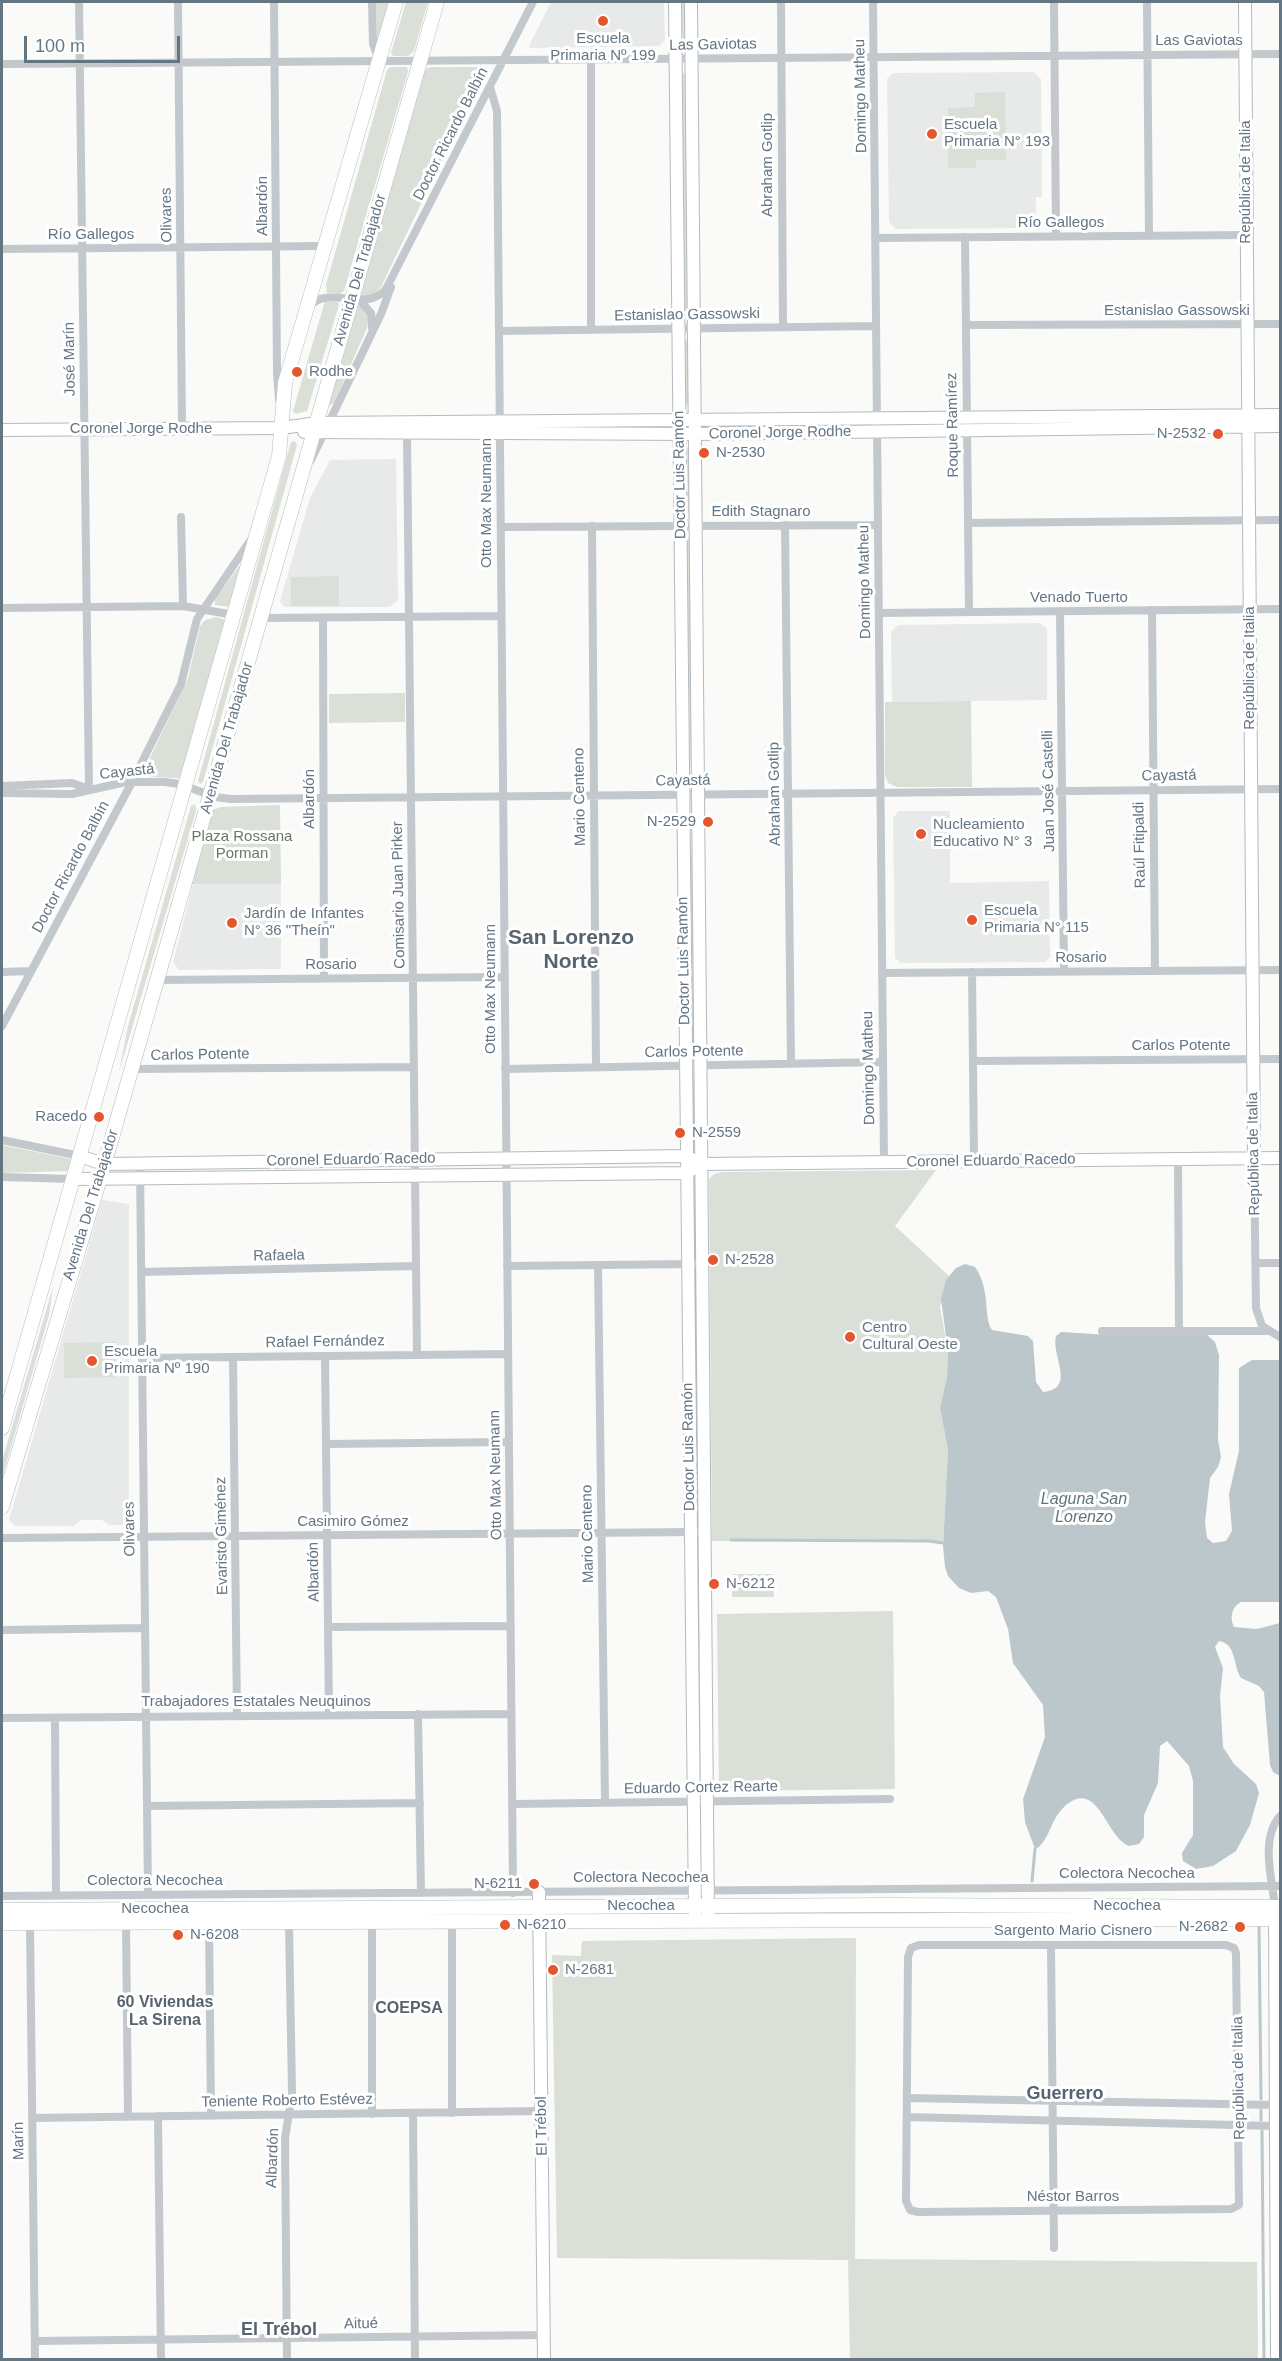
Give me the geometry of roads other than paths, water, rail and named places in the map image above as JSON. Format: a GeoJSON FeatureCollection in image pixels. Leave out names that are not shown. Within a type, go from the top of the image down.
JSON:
{"type":"FeatureCollection","features":[{"type":"Feature","properties":{"kind":"main road","name":"Avenida Del Trabajador"},"geometry":{"type":"LineString","coordinates":[[2,1428],[279,456],[281,409],[285,383],[396,2]]}},
{"type":"Feature","properties":{"kind":"main road","name":"Avenida Del Trabajador"},"geometry":{"type":"LineString","coordinates":[[2,1507],[302,476],[321,429],[437,2]]}},
{"type":"Feature","properties":{"kind":"main road","name":"Doctor Luis Ramón"},"geometry":{"type":"LineString","coordinates":[[675,2],[690,1533],[694,1802],[702,1891]]}},
{"type":"Feature","properties":{"kind":"main road","name":"Doctor Luis Ramón"},"geometry":{"type":"LineString","coordinates":[[691,2],[707,1801],[702,1913]]}},
{"type":"Feature","properties":{"kind":"main road","name":"República de Italia"},"geometry":{"type":"LineString","coordinates":[[1245,2],[1254,1158]]}},
{"type":"Feature","properties":{"kind":"main road","name":"Coronel Jorge Rodhe"},"geometry":{"type":"LineString","coordinates":[[1248,421],[1281,415]]}},
{"type":"Feature","properties":{"kind":"main road","name":"Coronel Jorge Rodhe"},"geometry":{"type":"LineString","coordinates":[[2,430],[679,427],[695,420],[877,425]]}},
{"type":"Feature","properties":{"kind":"main road","name":"Coronel Jorge Rodhe"},"geometry":{"type":"LineString","coordinates":[[679,427],[695,434],[877,425],[1248,421],[1281,426]]}},
{"type":"Feature","properties":{"kind":"main road","name":"Coronel Jorge Rodhe"},"geometry":{"type":"LineString","coordinates":[[321,429],[407,434],[500,428]]}},
{"type":"Feature","properties":{"kind":"main road","name":"Coronel Eduardo Racedo"},"geometry":{"type":"LineString","coordinates":[[80,1156],[103,1164],[686,1156],[702,1164],[1281,1158]]}},
{"type":"Feature","properties":{"kind":"main road","name":"Coronel Eduardo Racedo"},"geometry":{"type":"LineString","coordinates":[[73,1179],[686,1173],[702,1164]]}},
{"type":"Feature","properties":{"kind":"main road","name":"El Trébol"},"geometry":{"type":"LineString","coordinates":[[539,1892],[544,2360]]}},
{"type":"Feature","properties":{"kind":"main road","name":"Necochea"},"geometry":{"type":"LineString","coordinates":[[2,1910],[540,1914],[1278,1913]]}},
{"type":"Feature","properties":{"kind":"main road"},"geometry":{"type":"LineString","coordinates":[[1277,2360],[1278,1913]]}},
{"type":"Feature","properties":{"kind":"main road","name":"Necochea"},"geometry":{"type":"LineString","coordinates":[[2,1923],[452,1921],[540,1914]]}},
{"type":"Feature","properties":{"kind":"street","name":"José Marín"},"geometry":{"type":"LineString","coordinates":[[79,2],[88,789]]}},
{"type":"Feature","properties":{"kind":"street","name":"Olivares"},"geometry":{"type":"LineString","coordinates":[[178,2],[182,429]]}},
{"type":"Feature","properties":{"kind":"street","name":"Albardón"},"geometry":{"type":"LineString","coordinates":[[274,2],[277,372],[281,409]]}},
{"type":"Feature","properties":{"kind":"street"},"geometry":{"type":"LineString","coordinates":[[372,2],[372,44],[379,62]]}},
{"type":"Feature","properties":{"kind":"street","name":"Doctor Ricardo Balbín"},"geometry":{"type":"LineString","coordinates":[[321,429],[368,340],[394,278],[533,2]]}},
{"type":"Feature","properties":{"kind":"street","name":"Abraham Gotlip"},"geometry":{"type":"LineString","coordinates":[[781,2],[783,327]]}},
{"type":"Feature","properties":{"kind":"street","name":"Domingo Matheu"},"geometry":{"type":"LineString","coordinates":[[873,2],[884,1162]]}},
{"type":"Feature","properties":{"kind":"street"},"geometry":{"type":"LineString","coordinates":[[1054,2],[1056,236]]}},
{"type":"Feature","properties":{"kind":"street"},"geometry":{"type":"LineString","coordinates":[[1147,2],[1149,236]]}},
{"type":"Feature","properties":{"kind":"street","name":"Las Gaviotas"},"geometry":{"type":"LineString","coordinates":[[2,64],[503,62],[1281,54]]}},
{"type":"Feature","properties":{"kind":"street"},"geometry":{"type":"LineString","coordinates":[[591,60],[591,330]]}},
{"type":"Feature","properties":{"kind":"street","name":"Otto Max Neumann"},"geometry":{"type":"LineString","coordinates":[[490,87],[497,111],[513,1893]]}},
{"type":"Feature","properties":{"kind":"street","name":"Río Gallegos"},"geometry":{"type":"LineString","coordinates":[[875,238],[1247,235]]}},
{"type":"Feature","properties":{"kind":"street","name":"Roque Ramírez"},"geometry":{"type":"LineString","coordinates":[[965,237],[969,612]]}},
{"type":"Feature","properties":{"kind":"street","name":"Río Gallegos"},"geometry":{"type":"LineString","coordinates":[[2,249],[325,246]]}},
{"type":"Feature","properties":{"kind":"street","name":"Doctor Ricardo Balbín"},"geometry":{"type":"LineString","coordinates":[[306,311],[313,302],[324,298],[356,300],[380,296],[394,278]]}},
{"type":"Feature","properties":{"kind":"street"},"geometry":{"type":"LineString","coordinates":[[356,300],[371,313],[372,324],[368,340]]}},
{"type":"Feature","properties":{"kind":"street","name":"Estanislao Gassowski"},"geometry":{"type":"LineString","coordinates":[[966,326],[1281,324]]}},
{"type":"Feature","properties":{"kind":"street","name":"Estanislao Gassowski"},"geometry":{"type":"LineString","coordinates":[[499,331],[876,326]]}},
{"type":"Feature","properties":{"kind":"street","name":"Comisario Juan Pirker"},"geometry":{"type":"LineString","coordinates":[[407,434],[417,1355]]}},
{"type":"Feature","properties":{"kind":"street"},"geometry":{"type":"LineString","coordinates":[[181,517],[183,606]]}},
{"type":"Feature","properties":{"kind":"street"},"geometry":{"type":"LineString","coordinates":[[968,523],[1281,520]]}},
{"type":"Feature","properties":{"kind":"street","name":"Abraham Gotlip"},"geometry":{"type":"LineString","coordinates":[[785,525],[791,1064]]}},
{"type":"Feature","properties":{"kind":"street","name":"Edith Stagnaro"},"geometry":{"type":"LineString","coordinates":[[501,527],[878,525]]}},
{"type":"Feature","properties":{"kind":"street","name":"Mario Centeno"},"geometry":{"type":"LineString","coordinates":[[591,526],[596,1067]]}},
{"type":"Feature","properties":{"kind":"street","name":"Doctor Ricardo Balbín"},"geometry":{"type":"LineString","coordinates":[[2,1026],[132,782],[183,677],[194,628],[202,609],[258,530]]}},
{"type":"Feature","properties":{"kind":"street"},"geometry":{"type":"LineString","coordinates":[[2,608],[183,606],[234,615]]}},
{"type":"Feature","properties":{"kind":"street","name":"Venado Tuerto"},"geometry":{"type":"LineString","coordinates":[[879,613],[1281,609]]}},
{"type":"Feature","properties":{"kind":"street","name":"Raúl Fitipaldi"},"geometry":{"type":"LineString","coordinates":[[1152,610],[1155,971]]}},
{"type":"Feature","properties":{"kind":"street","name":"Juan José Castelli"},"geometry":{"type":"LineString","coordinates":[[1060,611],[1064,971]]}},
{"type":"Feature","properties":{"kind":"street"},"geometry":{"type":"LineString","coordinates":[[261,618],[501,616]]}},
{"type":"Feature","properties":{"kind":"street","name":"Albardón"},"geometry":{"type":"LineString","coordinates":[[322,618],[324,978]]}},
{"type":"Feature","properties":{"kind":"street","name":"Cayastá"},"geometry":{"type":"LineString","coordinates":[[2,793],[72,794],[132,782],[168,782],[226,799],[1281,789]]}},
{"type":"Feature","properties":{"kind":"street","name":"Cayastá"},"geometry":{"type":"LineString","coordinates":[[2,786],[72,783],[88,789]]}},
{"type":"Feature","properties":{"kind":"street","name":"Rosario"},"geometry":{"type":"LineString","coordinates":[[882,972],[1281,970]]}},
{"type":"Feature","properties":{"kind":"street"},"geometry":{"type":"LineString","coordinates":[[2,972],[31,971]]}},
{"type":"Feature","properties":{"kind":"street"},"geometry":{"type":"LineString","coordinates":[[972,972],[974,1161]]}},
{"type":"Feature","properties":{"kind":"street","name":"Rosario"},"geometry":{"type":"LineString","coordinates":[[157,980],[505,977]]}},
{"type":"Feature","properties":{"kind":"street","name":"Carlos Potente"},"geometry":{"type":"LineString","coordinates":[[973,1061],[1281,1059]]}},
{"type":"Feature","properties":{"kind":"street","name":"Carlos Potente"},"geometry":{"type":"LineString","coordinates":[[506,1069],[883,1062]]}},
{"type":"Feature","properties":{"kind":"street","name":"Carlos Potente"},"geometry":{"type":"LineString","coordinates":[[131,1069],[414,1067]]}},
{"type":"Feature","properties":{"kind":"street","name":"Coronel Eduardo Racedo"},"geometry":{"type":"LineString","coordinates":[[2,1140],[80,1156]]}},
{"type":"Feature","properties":{"kind":"street","name":"República de Italia"},"geometry":{"type":"LineString","coordinates":[[1254,1158],[1256,1308],[1262,1326],[1268,1331]]}},
{"type":"Feature","properties":{"kind":"street"},"geometry":{"type":"LineString","coordinates":[[1178,1159],[1179,1331]]}},
{"type":"Feature","properties":{"kind":"street","name":"Olivares"},"geometry":{"type":"LineString","coordinates":[[140,1164],[147,1895]]}},
{"type":"Feature","properties":{"kind":"street","name":"Coronel Eduardo Racedo"},"geometry":{"type":"LineString","coordinates":[[2,1178],[73,1179]]}},
{"type":"Feature","properties":{"kind":"street"},"geometry":{"type":"LineString","coordinates":[[1256,1263],[1281,1263]]}},
{"type":"Feature","properties":{"kind":"street"},"geometry":{"type":"LineString","coordinates":[[507,1266],[703,1264]]}},
{"type":"Feature","properties":{"kind":"street","name":"Mario Centeno"},"geometry":{"type":"LineString","coordinates":[[598,1265],[605,1802]]}},
{"type":"Feature","properties":{"kind":"street","name":"Rafaela"},"geometry":{"type":"LineString","coordinates":[[141,1272],[416,1266]]}},
{"type":"Feature","properties":{"kind":"street"},"geometry":{"type":"LineString","coordinates":[[1102,1331],[1268,1331],[1281,1337]]}},
{"type":"Feature","properties":{"kind":"street","name":"Rafael Fernández"},"geometry":{"type":"LineString","coordinates":[[142,1358],[508,1354]]}},
{"type":"Feature","properties":{"kind":"street","name":"Albardón"},"geometry":{"type":"LineString","coordinates":[[325,1356],[329,1715]]}},
{"type":"Feature","properties":{"kind":"street","name":"Evaristo Giménez"},"geometry":{"type":"LineString","coordinates":[[233,1357],[237,1716]]}},
{"type":"Feature","properties":{"kind":"street"},"geometry":{"type":"LineString","coordinates":[[326,1444],[509,1443]]}},
{"type":"Feature","properties":{"kind":"street","name":"Casimiro Gómez"},"geometry":{"type":"LineString","coordinates":[[2,1538],[705,1532]]}},
{"type":"Feature","properties":{"kind":"street"},"geometry":{"type":"LineString","coordinates":[[328,1627],[510,1626]]}},
{"type":"Feature","properties":{"kind":"street"},"geometry":{"type":"LineString","coordinates":[[2,1630],[145,1628]]}},
{"type":"Feature","properties":{"kind":"street"},"geometry":{"type":"LineString","coordinates":[[418,1714],[421,1893]]}},
{"type":"Feature","properties":{"kind":"street","name":"Trabajadores Estatales Neuquinos"},"geometry":{"type":"LineString","coordinates":[[2,1718],[511,1714]]}},
{"type":"Feature","properties":{"kind":"street"},"geometry":{"type":"LineString","coordinates":[[55,1718],[56,1896]]}},
{"type":"Feature","properties":{"kind":"street","name":"Eduardo Cortez Rearte"},"geometry":{"type":"LineString","coordinates":[[512,1804],[890,1798]]}},
{"type":"Feature","properties":{"kind":"street"},"geometry":{"type":"LineString","coordinates":[[147,1806],[420,1803]]}},
{"type":"Feature","properties":{"kind":"street"},"geometry":{"type":"LineString","coordinates":[[1278,1913],[1277,1886],[1269,1837],[1281,1816]]}},
{"type":"Feature","properties":{"kind":"street","name":"Colectora Necochea"},"geometry":{"type":"LineString","coordinates":[[2,1896],[1277,1886]]}},
{"type":"Feature","properties":{"kind":"street"},"geometry":{"type":"LineString","coordinates":[[372,1921],[372,2114]]}},
{"type":"Feature","properties":{"kind":"street"},"geometry":{"type":"LineString","coordinates":[[452,1921],[452,2113]]}},
{"type":"Feature","properties":{"kind":"street"},"geometry":{"type":"LineString","coordinates":[[126,1922],[128,2116]]}},
{"type":"Feature","properties":{"kind":"street"},"geometry":{"type":"LineString","coordinates":[[209,1922],[211,2115]]}},
{"type":"Feature","properties":{"kind":"street","name":"Albardón"},"geometry":{"type":"LineString","coordinates":[[287,2360],[285,2138],[292,2094],[289,1922]]}},
{"type":"Feature","properties":{"kind":"street","name":"Marín"},"geometry":{"type":"LineString","coordinates":[[30,1923],[35,2360]]}},
{"type":"Feature","properties":{"kind":"street","name":"Sargento Mario Cisnero"},"geometry":{"type":"LineString","coordinates":[[907,2098],[908,1957],[911,1948],[920,1945],[1226,1945],[1234,1948]]}},
{"type":"Feature","properties":{"kind":"street"},"geometry":{"type":"LineString","coordinates":[[1051,1945],[1054,2248]]}},
{"type":"Feature","properties":{"kind":"street","name":"República de Italia"},"geometry":{"type":"LineString","coordinates":[[1234,1948],[1236,1953],[1241,2199],[1237,2208]]}},
{"type":"Feature","properties":{"kind":"street"},"geometry":{"type":"LineString","coordinates":[[1276,2105],[907,2098],[907,2116],[1276,2126]]}},
{"type":"Feature","properties":{"kind":"street","name":"Teniente Roberto Estévez"},"geometry":{"type":"LineString","coordinates":[[32,2118],[541,2111]]}},
{"type":"Feature","properties":{"kind":"street"},"geometry":{"type":"LineString","coordinates":[[413,2113],[415,2360]]}},
{"type":"Feature","properties":{"kind":"street"},"geometry":{"type":"LineString","coordinates":[[158,2116],[161,2360]]}},
{"type":"Feature","properties":{"kind":"street","name":"Néstor Barros"},"geometry":{"type":"LineString","coordinates":[[907,2116],[906,2201],[910,2210],[918,2212],[1237,2208]]}},
{"type":"Feature","properties":{"kind":"street","name":"Aitué"},"geometry":{"type":"LineString","coordinates":[[35,2342],[544,2335]]}},
{"type":"Feature","properties":{"kind":"water","name":"Laguna San Lorenzo"},"geometry":{"type":"Polygon","coordinates":[[[965,1264],[975,1267],[980,1276],[985,1293],[989,1325],[992,1330],[1028,1336],[1033,1341],[1036,1382],[1043,1392],[1053,1390],[1059,1385],[1061,1378],[1055,1344],[1056,1336],[1061,1332],[1109,1335],[1206,1334],[1215,1342],[1219,1355],[1218,1440],[1221,1457],[1218,1467],[1210,1478],[1205,1522],[1207,1538],[1213,1543],[1226,1541],[1232,1531],[1229,1494],[1239,1451],[1239,1368],[1252,1360],[1280,1360],[1280,1602],[1241,1602],[1234,1609],[1232,1623],[1234,1627],[1257,1629],[1280,1623],[1280,1776],[1273,1772],[1270,1765],[1264,1692],[1259,1686],[1241,1678],[1232,1651],[1229,1646],[1219,1641],[1215,1647],[1223,1668],[1220,1696],[1223,1747],[1234,1764],[1256,1784],[1259,1793],[1250,1825],[1236,1851],[1213,1866],[1196,1869],[1183,1861],[1182,1853],[1193,1835],[1193,1781],[1189,1766],[1167,1741],[1160,1746],[1158,1783],[1144,1815],[1144,1837],[1139,1844],[1129,1846],[1114,1832],[1093,1803],[1085,1799],[1076,1799],[1064,1807],[1043,1843],[1035,1849],[1025,1822],[1023,1799],[1045,1737],[1043,1705],[1013,1663],[1008,1629],[996,1597],[988,1591],[971,1593],[959,1588],[948,1576],[945,1567],[943,1546],[948,1450],[940,1408],[947,1377],[948,1351],[941,1299],[946,1280],[956,1268],[965,1264]]]}},
{"type":"Feature","properties":{"kind":"waterway"},"geometry":{"type":"LineString","coordinates":[[731,1540],[929,1541],[943,1543]]}},
{"type":"Feature","properties":{"kind":"waterway"},"geometry":{"type":"LineString","coordinates":[[1032,1881],[1035,1849]]}},
{"type":"Feature","properties":{"kind":"waterway"},"geometry":{"type":"LineString","coordinates":[[1259,1924],[1261,2099]]}},
{"type":"Feature","properties":{"kind":"waterway"},"geometry":{"type":"LineString","coordinates":[[1261,2110],[1261,2120]]}},
{"type":"Feature","properties":{"kind":"waterway"},"geometry":{"type":"LineString","coordinates":[[1262,2131],[1264,2360]]}},
{"type":"Feature","properties":{"kind":"place","name":"Escuela Primaria Nº 199"},"geometry":{"type":"Point","coordinates":[603,21]}},
{"type":"Feature","properties":{"kind":"place","name":"Escuela Primaria N° 193"},"geometry":{"type":"Point","coordinates":[932,134]}},
{"type":"Feature","properties":{"kind":"place","name":"Rodhe"},"geometry":{"type":"Point","coordinates":[297,372]}},
{"type":"Feature","properties":{"kind":"place","name":"N-2532"},"geometry":{"type":"Point","coordinates":[1218,434]}},
{"type":"Feature","properties":{"kind":"place","name":"N-2530"},"geometry":{"type":"Point","coordinates":[704,453]}},
{"type":"Feature","properties":{"kind":"place","name":"N-2529"},"geometry":{"type":"Point","coordinates":[708,822]}},
{"type":"Feature","properties":{"kind":"place","name":"Nucleamiento Educativo N° 3"},"geometry":{"type":"Point","coordinates":[921,834]}},
{"type":"Feature","properties":{"kind":"place","name":"Escuela Primaria N° 115"},"geometry":{"type":"Point","coordinates":[972,920]}},
{"type":"Feature","properties":{"kind":"place","name":"Jardín de Infantes N° 36 \"Theín\""},"geometry":{"type":"Point","coordinates":[232,923]}},
{"type":"Feature","properties":{"kind":"place","name":"Racedo"},"geometry":{"type":"Point","coordinates":[99,1117]}},
{"type":"Feature","properties":{"kind":"place","name":"N-2559"},"geometry":{"type":"Point","coordinates":[680,1133]}},
{"type":"Feature","properties":{"kind":"place","name":"N-2528"},"geometry":{"type":"Point","coordinates":[713,1260]}},
{"type":"Feature","properties":{"kind":"place","name":"Centro Cultural Oeste"},"geometry":{"type":"Point","coordinates":[850,1337]}},
{"type":"Feature","properties":{"kind":"place","name":"Escuela Primaria Nº 190"},"geometry":{"type":"Point","coordinates":[92,1361]}},
{"type":"Feature","properties":{"kind":"place","name":"N-6212"},"geometry":{"type":"Point","coordinates":[714,1584]}},
{"type":"Feature","properties":{"kind":"place","name":"N-6211"},"geometry":{"type":"Point","coordinates":[534,1884]}},
{"type":"Feature","properties":{"kind":"place","name":"N-6210"},"geometry":{"type":"Point","coordinates":[505,1925]}},
{"type":"Feature","properties":{"kind":"place","name":"N-2682"},"geometry":{"type":"Point","coordinates":[1240,1927]}},
{"type":"Feature","properties":{"kind":"place","name":"N-6208"},"geometry":{"type":"Point","coordinates":[178,1935]}},
{"type":"Feature","properties":{"kind":"place","name":"N-2681"},"geometry":{"type":"Point","coordinates":[553,1970]}},
{"type":"Feature","properties":{"kind":"district","name":"San Lorenzo Norte"},"geometry":{"type":"Point","coordinates":[571,950]}},
{"type":"Feature","properties":{"kind":"district","name":"COEPSA"},"geometry":{"type":"Point","coordinates":[409,2009]}},
{"type":"Feature","properties":{"kind":"district","name":"60 Viviendas La Sirena"},"geometry":{"type":"Point","coordinates":[165,2012]}},
{"type":"Feature","properties":{"kind":"district","name":"Guerrero"},"geometry":{"type":"Point","coordinates":[1065,2094]}},
{"type":"Feature","properties":{"kind":"district","name":"El Trébol"},"geometry":{"type":"Point","coordinates":[279,2330]}},
{"type":"Feature","properties":{"kind":"park label","name":"Plaza Rossana Porman"},"geometry":{"type":"Point","coordinates":[242,846]}}]}
